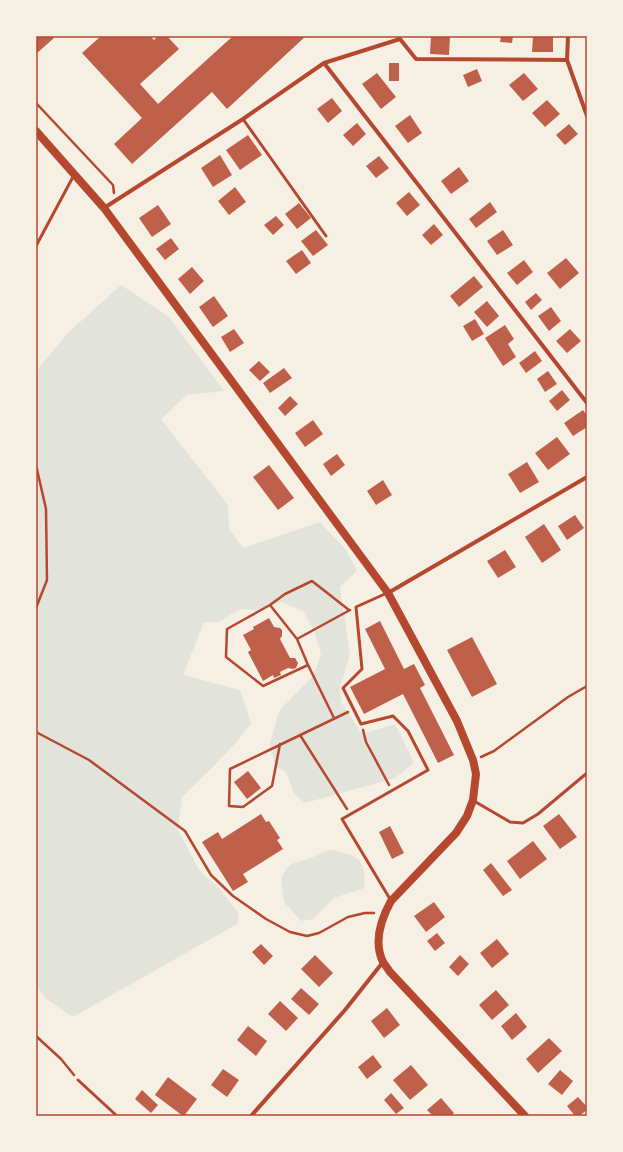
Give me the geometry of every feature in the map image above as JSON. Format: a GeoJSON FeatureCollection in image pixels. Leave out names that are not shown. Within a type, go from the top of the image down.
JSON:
{"type":"FeatureCollection","features":[{"type":"Feature","properties":{"kind":"main road"},"geometry":{"type":"LineString","coordinates":[[36,130],[104,208],[388,593],[457,721],[473,760],[476,774],[472,800],[467,816],[456,833],[391,901],[384,914],[378,940],[383,962],[399,982],[525,1116]]}},
{"type":"Feature","properties":{"kind":"street"},"geometry":{"type":"LineString","coordinates":[[568,36],[567,60],[587,116]]}},
{"type":"Feature","properties":{"kind":"street"},"geometry":{"type":"LineString","coordinates":[[104,208],[243,119],[324,63],[400,37],[416,59],[567,60]]}},
{"type":"Feature","properties":{"kind":"street"},"geometry":{"type":"LineString","coordinates":[[324,63],[587,403]]}},
{"type":"Feature","properties":{"kind":"street"},"geometry":{"type":"LineString","coordinates":[[388,593],[587,477]]}},
{"type":"Feature","properties":{"kind":"street"},"geometry":{"type":"LineString","coordinates":[[251,1116],[345,1010],[383,962]]}},
{"type":"Feature","properties":{"kind":"lane"},"geometry":{"type":"LineString","coordinates":[[243,119],[326,236]]}},
{"type":"Feature","properties":{"kind":"lane"},"geometry":{"type":"LineString","coordinates":[[36,246],[74,173]]}},
{"type":"Feature","properties":{"kind":"lane"},"geometry":{"type":"LineString","coordinates":[[388,593],[356,607],[362,669],[343,688],[361,724],[393,716],[408,731],[428,770],[342,819],[391,901]]}},
{"type":"Feature","properties":{"kind":"lane"},"geometry":{"type":"LineString","coordinates":[[472,800],[510,822],[523,823],[538,814],[587,773]]}},
{"type":"Feature","properties":{"kind":"lane"},"geometry":{"type":"LineString","coordinates":[[78,1080],[117,1116]]}},
{"type":"Feature","properties":{"kind":"path"},"geometry":{"type":"LineString","coordinates":[[36,103],[113,186],[114,202]]}},
{"type":"Feature","properties":{"kind":"path"},"geometry":{"type":"LineString","coordinates":[[36,465],[46,509],[47,580],[36,608]]}},
{"type":"Feature","properties":{"kind":"path"},"geometry":{"type":"LineString","coordinates":[[308,665],[263,686],[226,657],[227,629],[270,605],[285,594],[312,581],[350,610]]}},
{"type":"Feature","properties":{"kind":"path"},"geometry":{"type":"LineString","coordinates":[[270,605],[298,639],[308,665],[334,718]]}},
{"type":"Feature","properties":{"kind":"path"},"geometry":{"type":"LineString","coordinates":[[298,639],[356,607]]}},
{"type":"Feature","properties":{"kind":"path"},"geometry":{"type":"LineString","coordinates":[[473,760],[494,751],[587,686]]}},
{"type":"Feature","properties":{"kind":"path"},"geometry":{"type":"LineString","coordinates":[[280,744],[272,786],[243,807],[229,806],[230,769],[280,744],[354,709]]}},
{"type":"Feature","properties":{"kind":"path"},"geometry":{"type":"LineString","coordinates":[[361,724],[366,742],[392,790]]}},
{"type":"Feature","properties":{"kind":"path"},"geometry":{"type":"LineString","coordinates":[[36,732],[89,760],[184,831],[211,875],[233,896],[266,919],[290,932],[307,936],[319,933],[348,917],[365,913],[384,914]]}},
{"type":"Feature","properties":{"kind":"path"},"geometry":{"type":"LineString","coordinates":[[300,735],[350,815]]}},
{"type":"Feature","properties":{"kind":"path"},"geometry":{"type":"LineString","coordinates":[[36,1036],[61,1059],[78,1080]]}},
{"type":"Feature","properties":{"kind":"shaded area"},"geometry":{"type":"Polygon","coordinates":[[[121,285],[169,317],[224,391],[187,395],[161,419],[228,505],[229,529],[243,548],[320,522],[346,550],[357,571],[340,587],[350,655],[340,688],[341,702],[362,734],[395,724],[414,763],[395,778],[305,803],[294,794],[286,772],[275,766],[270,744],[279,711],[313,676],[321,654],[314,631],[303,611],[281,602],[257,610],[240,609],[219,622],[204,622],[183,675],[240,690],[251,723],[240,738],[214,766],[182,797],[178,830],[199,870],[219,888],[239,914],[237,924],[73,1017],[46,999],[36,985],[36,371],[69,332],[121,285]]]}},
{"type":"Feature","properties":{"kind":"shaded area"},"geometry":{"type":"Polygon","coordinates":[[[329,850],[354,856],[359,860],[364,873],[364,888],[334,898],[313,919],[301,921],[285,903],[281,878],[287,868],[292,864],[329,850]]]}},
{"type":"Feature","properties":{"kind":"building"},"geometry":{"type":"Polygon","coordinates":[[[36,36],[52,36],[54,38],[36,54],[36,36]]]}},
{"type":"Feature","properties":{"kind":"building"},"geometry":{"type":"Polygon","coordinates":[[[101,36],[150,36],[154,40],[158,36],[167,36],[179,49],[140,84],[158,104],[233,36],[306,36],[227,109],[212,92],[132,164],[114,144],[142,118],[82,53],[101,36]]]}},
{"type":"Feature","properties":{"kind":"building"},"geometry":{"type":"Polygon","coordinates":[[[431,36],[450,36],[449,55],[430,54],[431,36]]]}},
{"type":"Feature","properties":{"kind":"building"},"geometry":{"type":"Polygon","coordinates":[[[501,36],[513,36],[512,43],[500,42],[501,36]]]}},
{"type":"Feature","properties":{"kind":"building"},"geometry":{"type":"Polygon","coordinates":[[[533,36],[553,36],[553,52],[532,52],[533,36]]]}},
{"type":"Feature","properties":{"kind":"building"},"geometry":{"type":"Polygon","coordinates":[[[389,63],[399,63],[399,81],[389,81],[389,63]]]}},
{"type":"Feature","properties":{"kind":"building"},"geometry":{"type":"Polygon","coordinates":[[[477,69],[482,81],[468,87],[463,75],[477,69]]]}},
{"type":"Feature","properties":{"kind":"building"},"geometry":{"type":"Polygon","coordinates":[[[377,73],[396,97],[381,109],[362,84],[377,73]]]}},
{"type":"Feature","properties":{"kind":"building"},"geometry":{"type":"Polygon","coordinates":[[[524,73],[538,89],[523,101],[509,85],[524,73]]]}},
{"type":"Feature","properties":{"kind":"building"},"geometry":{"type":"Polygon","coordinates":[[[332,98],[342,111],[328,123],[317,109],[332,98]]]}},
{"type":"Feature","properties":{"kind":"building"},"geometry":{"type":"Polygon","coordinates":[[[547,100],[560,114],[545,127],[532,113],[547,100]]]}},
{"type":"Feature","properties":{"kind":"building"},"geometry":{"type":"Polygon","coordinates":[[[410,115],[422,133],[408,143],[395,126],[410,115]]]}},
{"type":"Feature","properties":{"kind":"building"},"geometry":{"type":"Polygon","coordinates":[[[357,123],[366,134],[353,146],[343,135],[357,123]]]}},
{"type":"Feature","properties":{"kind":"building"},"geometry":{"type":"Polygon","coordinates":[[[569,124],[578,134],[565,145],[556,135],[569,124]]]}},
{"type":"Feature","properties":{"kind":"building"},"geometry":{"type":"Polygon","coordinates":[[[248,135],[262,155],[240,170],[226,150],[248,135]]]}},
{"type":"Feature","properties":{"kind":"building"},"geometry":{"type":"Polygon","coordinates":[[[220,155],[232,175],[213,187],[201,168],[220,155]]]}},
{"type":"Feature","properties":{"kind":"building"},"geometry":{"type":"Polygon","coordinates":[[[379,156],[389,168],[376,178],[366,166],[379,156]]]}},
{"type":"Feature","properties":{"kind":"building"},"geometry":{"type":"Polygon","coordinates":[[[459,167],[469,181],[451,194],[441,181],[459,167]]]}},
{"type":"Feature","properties":{"kind":"building"},"geometry":{"type":"Polygon","coordinates":[[[235,187],[246,202],[229,215],[218,201],[235,187]]]}},
{"type":"Feature","properties":{"kind":"building"},"geometry":{"type":"Polygon","coordinates":[[[409,192],[420,205],[407,216],[396,203],[409,192]]]}},
{"type":"Feature","properties":{"kind":"building"},"geometry":{"type":"Polygon","coordinates":[[[490,202],[497,212],[476,228],[469,219],[490,202]]]}},
{"type":"Feature","properties":{"kind":"building"},"geometry":{"type":"Polygon","coordinates":[[[299,203],[311,218],[297,229],[285,214],[299,203]]]}},
{"type":"Feature","properties":{"kind":"building"},"geometry":{"type":"Polygon","coordinates":[[[158,205],[171,224],[152,237],[139,218],[158,205]]]}},
{"type":"Feature","properties":{"kind":"building"},"geometry":{"type":"Polygon","coordinates":[[[276,216],[284,225],[273,235],[264,225],[276,216]]]}},
{"type":"Feature","properties":{"kind":"building"},"geometry":{"type":"Polygon","coordinates":[[[434,224],[443,235],[431,245],[422,235],[434,224]]]}},
{"type":"Feature","properties":{"kind":"building"},"geometry":{"type":"Polygon","coordinates":[[[316,230],[328,245],[313,256],[301,241],[316,230]]]}},
{"type":"Feature","properties":{"kind":"building"},"geometry":{"type":"Polygon","coordinates":[[[503,230],[513,245],[497,255],[487,241],[503,230]]]}},
{"type":"Feature","properties":{"kind":"building"},"geometry":{"type":"Polygon","coordinates":[[[171,238],[179,249],[165,260],[156,249],[171,238]]]}},
{"type":"Feature","properties":{"kind":"building"},"geometry":{"type":"Polygon","coordinates":[[[302,250],[311,263],[296,274],[286,261],[302,250]]]}},
{"type":"Feature","properties":{"kind":"building"},"geometry":{"type":"Polygon","coordinates":[[[566,258],[579,273],[560,289],[547,273],[566,258]]]}},
{"type":"Feature","properties":{"kind":"building"},"geometry":{"type":"Polygon","coordinates":[[[524,260],[533,272],[517,285],[507,273],[524,260]]]}},
{"type":"Feature","properties":{"kind":"building"},"geometry":{"type":"Polygon","coordinates":[[[192,267],[204,281],[190,294],[178,279],[192,267]]]}},
{"type":"Feature","properties":{"kind":"building"},"geometry":{"type":"Polygon","coordinates":[[[474,276],[483,287],[459,307],[450,296],[474,276]]]}},
{"type":"Feature","properties":{"kind":"building"},"geometry":{"type":"Polygon","coordinates":[[[536,293],[542,300],[531,310],[525,302],[536,293]]]}},
{"type":"Feature","properties":{"kind":"building"},"geometry":{"type":"Polygon","coordinates":[[[214,296],[228,316],[213,327],[199,307],[214,296]]]}},
{"type":"Feature","properties":{"kind":"building"},"geometry":{"type":"Polygon","coordinates":[[[487,301],[499,316],[487,327],[474,312],[487,301]]]}},
{"type":"Feature","properties":{"kind":"building"},"geometry":{"type":"Polygon","coordinates":[[[551,307],[561,321],[549,331],[538,316],[551,307]]]}},
{"type":"Feature","properties":{"kind":"building"},"geometry":{"type":"Polygon","coordinates":[[[475,319],[484,334],[472,341],[463,326],[475,319]]]}},
{"type":"Feature","properties":{"kind":"building"},"geometry":{"type":"Polygon","coordinates":[[[505,325],[514,339],[508,344],[516,357],[503,366],[485,338],[505,325]]]}},
{"type":"Feature","properties":{"kind":"building"},"geometry":{"type":"Polygon","coordinates":[[[234,329],[244,343],[230,352],[221,337],[234,329]]]}},
{"type":"Feature","properties":{"kind":"building"},"geometry":{"type":"Polygon","coordinates":[[[570,329],[581,341],[567,353],[556,341],[570,329]]]}},
{"type":"Feature","properties":{"kind":"building"},"geometry":{"type":"Polygon","coordinates":[[[535,351],[542,361],[526,373],[519,363],[535,351]]]}},
{"type":"Feature","properties":{"kind":"building"},"geometry":{"type":"Polygon","coordinates":[[[259,361],[270,372],[260,381],[249,370],[259,361]]]}},
{"type":"Feature","properties":{"kind":"building"},"geometry":{"type":"Polygon","coordinates":[[[284,368],[292,378],[270,393],[263,383],[284,368]]]}},
{"type":"Feature","properties":{"kind":"building"},"geometry":{"type":"Polygon","coordinates":[[[548,371],[557,384],[545,392],[537,379],[548,371]]]}},
{"type":"Feature","properties":{"kind":"building"},"geometry":{"type":"Polygon","coordinates":[[[562,390],[570,400],[557,411],[549,401],[562,390]]]}},
{"type":"Feature","properties":{"kind":"building"},"geometry":{"type":"Polygon","coordinates":[[[290,396],[298,404],[285,416],[278,408],[290,396]]]}},
{"type":"Feature","properties":{"kind":"building"},"geometry":{"type":"Polygon","coordinates":[[[583,410],[587,416],[587,427],[573,436],[564,423],[583,410]]]}},
{"type":"Feature","properties":{"kind":"building"},"geometry":{"type":"Polygon","coordinates":[[[313,420],[323,434],[305,447],[295,433],[313,420]]]}},
{"type":"Feature","properties":{"kind":"building"},"geometry":{"type":"Polygon","coordinates":[[[557,437],[570,454],[548,470],[535,453],[557,437]]]}},
{"type":"Feature","properties":{"kind":"building"},"geometry":{"type":"Polygon","coordinates":[[[337,454],[345,465],[331,476],[323,464],[337,454]]]}},
{"type":"Feature","properties":{"kind":"building"},"geometry":{"type":"Polygon","coordinates":[[[527,462],[539,482],[520,493],[508,474],[527,462]]]}},
{"type":"Feature","properties":{"kind":"building"},"geometry":{"type":"Polygon","coordinates":[[[269,465],[294,498],[278,510],[253,477],[269,465]]]}},
{"type":"Feature","properties":{"kind":"building"},"geometry":{"type":"Polygon","coordinates":[[[383,480],[392,495],[376,505],[367,491],[383,480]]]}},
{"type":"Feature","properties":{"kind":"building"},"geometry":{"type":"Polygon","coordinates":[[[575,515],[584,528],[567,540],[558,526],[575,515]]]}},
{"type":"Feature","properties":{"kind":"building"},"geometry":{"type":"Polygon","coordinates":[[[544,524],[561,550],[542,563],[525,537],[544,524]]]}},
{"type":"Feature","properties":{"kind":"building"},"geometry":{"type":"Polygon","coordinates":[[[505,550],[516,567],[498,578],[487,561],[505,550]]]}},
{"type":"Feature","properties":{"kind":"building"},"geometry":{"type":"Polygon","coordinates":[[[269,618],[274,627],[282,630],[282,636],[280,639],[290,658],[295,658],[298,663],[296,668],[288,668],[280,672],[281,675],[274,678],[273,675],[263,681],[248,652],[251,650],[243,635],[254,629],[253,627],[269,618]]]}},
{"type":"Feature","properties":{"kind":"building"},"geometry":{"type":"Polygon","coordinates":[[[380,621],[404,669],[414,664],[425,685],[420,688],[454,755],[438,763],[403,694],[364,714],[350,687],[385,669],[365,629],[380,621]]]}},
{"type":"Feature","properties":{"kind":"building"},"geometry":{"type":"Polygon","coordinates":[[[472,637],[497,684],[472,697],[447,650],[472,637]]]}},
{"type":"Feature","properties":{"kind":"building"},"geometry":{"type":"Polygon","coordinates":[[[248,771],[261,788],[247,799],[234,782],[248,771]]]}},
{"type":"Feature","properties":{"kind":"building"},"geometry":{"type":"Polygon","coordinates":[[[261,814],[266,822],[269,821],[280,838],[277,840],[283,849],[243,874],[248,882],[233,891],[202,842],[218,832],[222,839],[261,814]]]}},
{"type":"Feature","properties":{"kind":"building"},"geometry":{"type":"Polygon","coordinates":[[[559,814],[577,837],[560,849],[543,826],[559,814]]]}},
{"type":"Feature","properties":{"kind":"building"},"geometry":{"type":"Polygon","coordinates":[[[390,826],[404,853],[392,859],[379,832],[390,826]]]}},
{"type":"Feature","properties":{"kind":"building"},"geometry":{"type":"Polygon","coordinates":[[[533,841],[547,859],[520,879],[507,861],[533,841]]]}},
{"type":"Feature","properties":{"kind":"building"},"geometry":{"type":"Polygon","coordinates":[[[491,863],[512,890],[503,896],[483,870],[491,863]]]}},
{"type":"Feature","properties":{"kind":"building"},"geometry":{"type":"Polygon","coordinates":[[[434,902],[445,917],[426,932],[414,916],[434,902]]]}},
{"type":"Feature","properties":{"kind":"building"},"geometry":{"type":"Polygon","coordinates":[[[437,933],[445,943],[435,951],[427,941],[437,933]]]}},
{"type":"Feature","properties":{"kind":"building"},"geometry":{"type":"Polygon","coordinates":[[[497,939],[509,954],[492,968],[480,953],[497,939]]]}},
{"type":"Feature","properties":{"kind":"building"},"geometry":{"type":"Polygon","coordinates":[[[261,944],[273,956],[264,965],[252,952],[261,944]]]}},
{"type":"Feature","properties":{"kind":"building"},"geometry":{"type":"Polygon","coordinates":[[[315,955],[333,973],[319,987],[301,969],[315,955]]]}},
{"type":"Feature","properties":{"kind":"building"},"geometry":{"type":"Polygon","coordinates":[[[460,955],[469,964],[458,976],[449,967],[460,955]]]}},
{"type":"Feature","properties":{"kind":"building"},"geometry":{"type":"Polygon","coordinates":[[[301,988],[319,1004],[309,1015],[291,999],[301,988]]]}},
{"type":"Feature","properties":{"kind":"building"},"geometry":{"type":"Polygon","coordinates":[[[496,990],[509,1005],[492,1020],[479,1005],[496,990]]]}},
{"type":"Feature","properties":{"kind":"building"},"geometry":{"type":"Polygon","coordinates":[[[280,1001],[298,1018],[286,1031],[268,1014],[280,1001]]]}},
{"type":"Feature","properties":{"kind":"building"},"geometry":{"type":"Polygon","coordinates":[[[387,1008],[400,1025],[384,1038],[371,1021],[387,1008]]]}},
{"type":"Feature","properties":{"kind":"building"},"geometry":{"type":"Polygon","coordinates":[[[516,1013],[527,1027],[512,1040],[501,1026],[516,1013]]]}},
{"type":"Feature","properties":{"kind":"building"},"geometry":{"type":"Polygon","coordinates":[[[248,1026],[267,1041],[256,1056],[237,1040],[248,1026]]]}},
{"type":"Feature","properties":{"kind":"building"},"geometry":{"type":"Polygon","coordinates":[[[549,1038],[562,1051],[538,1073],[526,1059],[549,1038]]]}},
{"type":"Feature","properties":{"kind":"building"},"geometry":{"type":"Polygon","coordinates":[[[373,1055],[382,1067],[367,1079],[358,1067],[373,1055]]]}},
{"type":"Feature","properties":{"kind":"building"},"geometry":{"type":"Polygon","coordinates":[[[411,1065],[428,1085],[410,1100],[393,1080],[411,1065]]]}},
{"type":"Feature","properties":{"kind":"building"},"geometry":{"type":"Polygon","coordinates":[[[223,1069],[239,1080],[227,1097],[211,1085],[223,1069]]]}},
{"type":"Feature","properties":{"kind":"building"},"geometry":{"type":"Polygon","coordinates":[[[560,1070],[573,1081],[562,1095],[548,1084],[560,1070]]]}},
{"type":"Feature","properties":{"kind":"building"},"geometry":{"type":"Polygon","coordinates":[[[168,1077],[197,1099],[184,1116],[155,1095],[168,1077]]]}},
{"type":"Feature","properties":{"kind":"building"},"geometry":{"type":"Polygon","coordinates":[[[142,1090],[158,1105],[151,1113],[135,1099],[142,1090]]]}},
{"type":"Feature","properties":{"kind":"building"},"geometry":{"type":"Polygon","coordinates":[[[391,1093],[404,1108],[396,1114],[384,1100],[391,1093]]]}},
{"type":"Feature","properties":{"kind":"building"},"geometry":{"type":"Polygon","coordinates":[[[578,1097],[587,1107],[587,1110],[579,1116],[575,1116],[567,1106],[578,1097]]]}},
{"type":"Feature","properties":{"kind":"building"},"geometry":{"type":"Polygon","coordinates":[[[441,1098],[454,1113],[451,1116],[433,1116],[427,1110],[441,1098]]]}}]}
